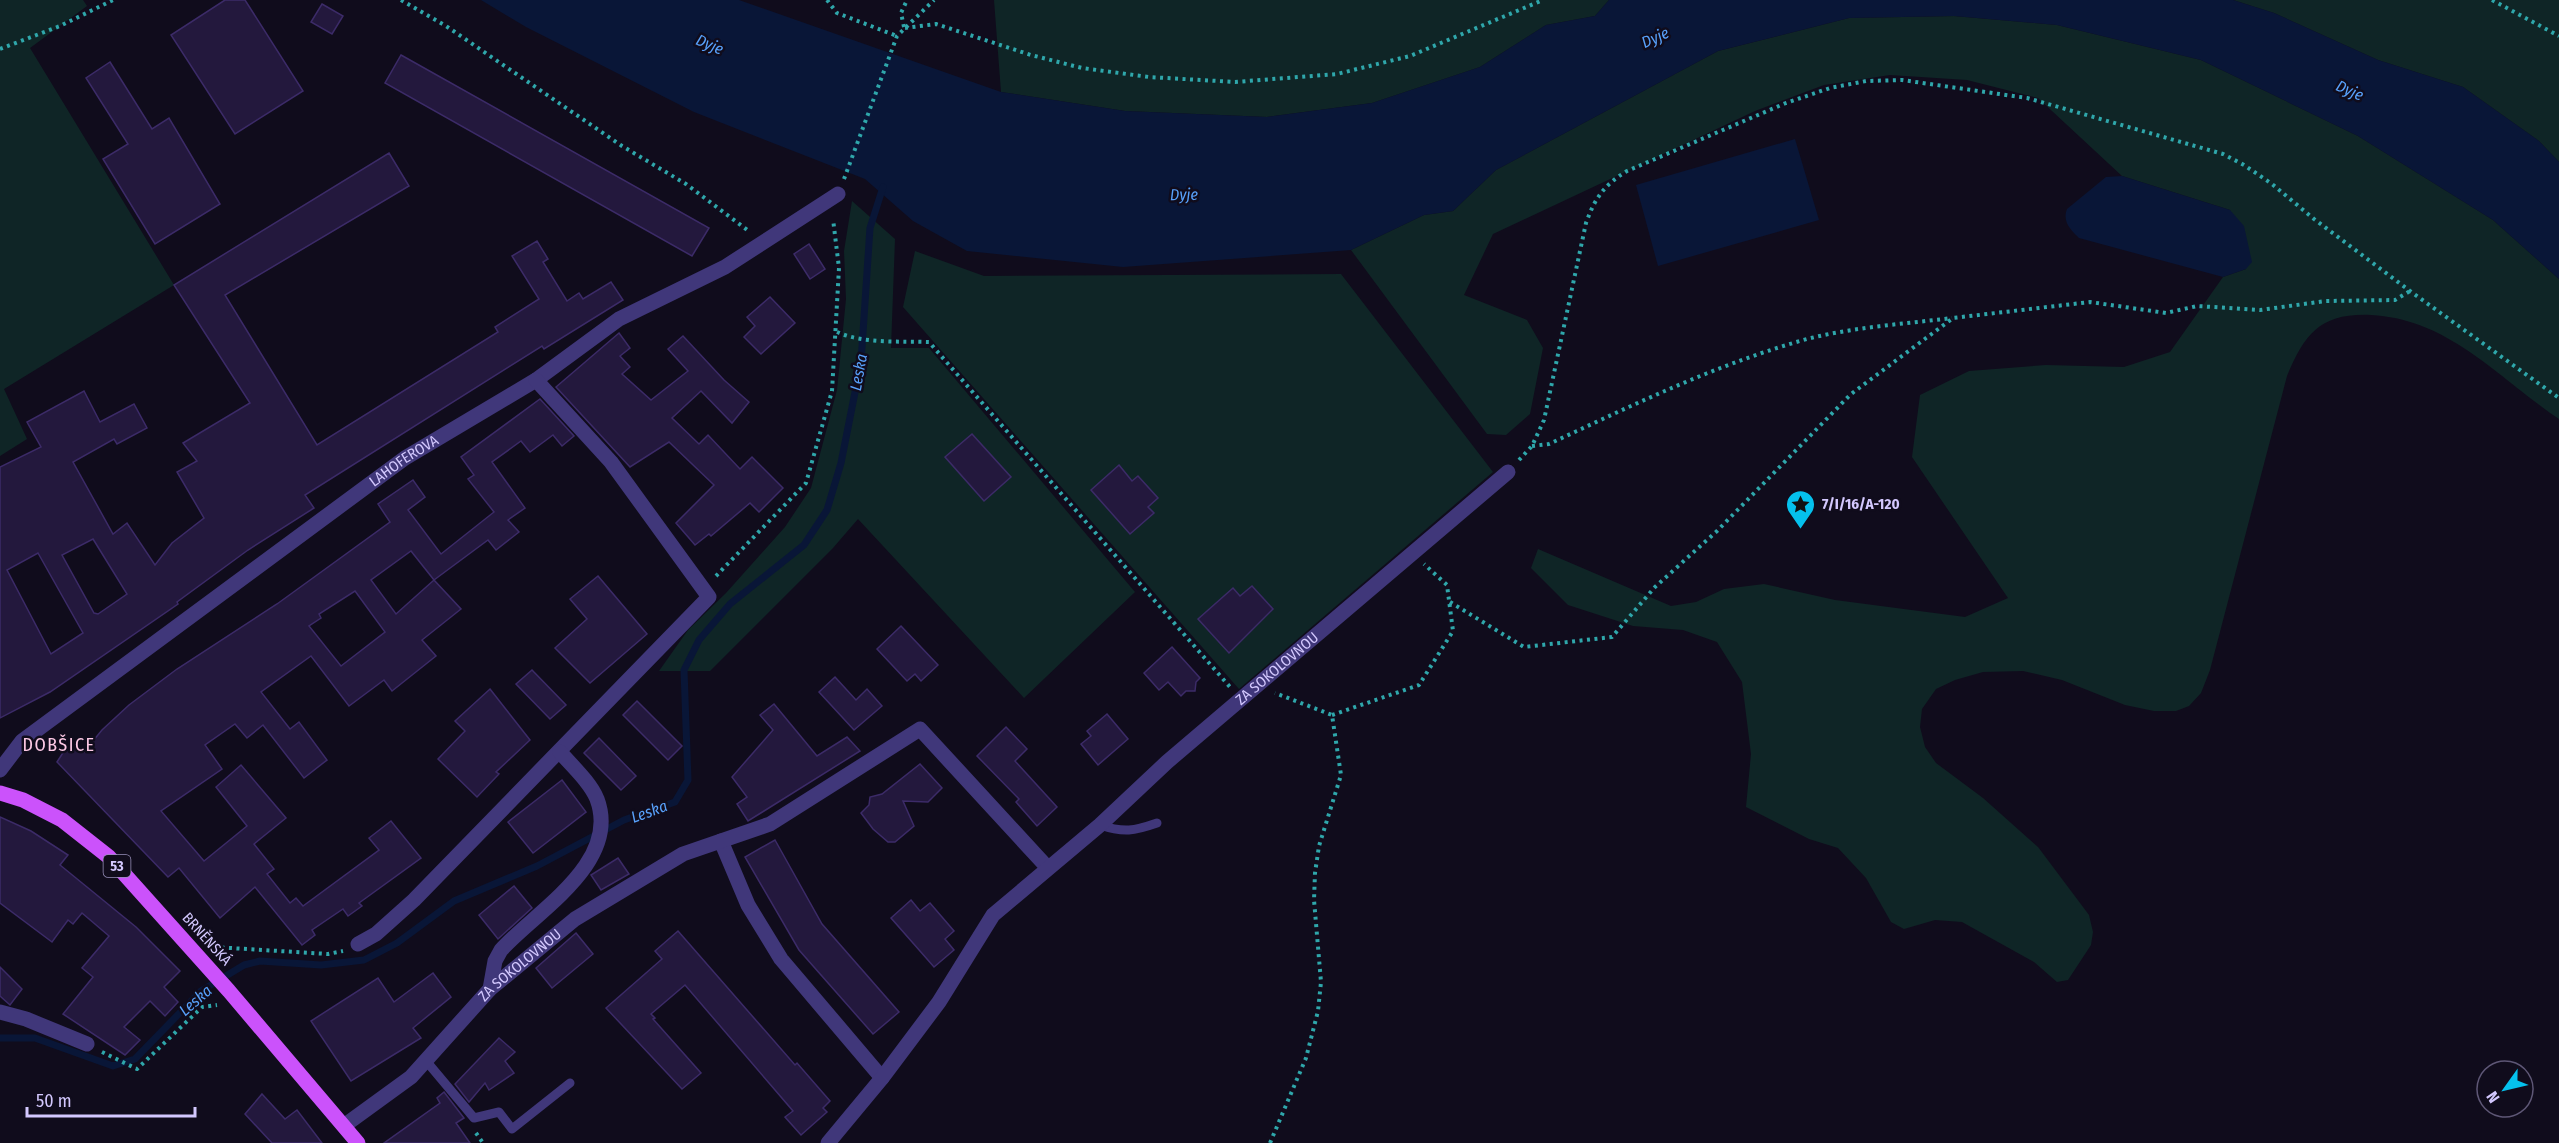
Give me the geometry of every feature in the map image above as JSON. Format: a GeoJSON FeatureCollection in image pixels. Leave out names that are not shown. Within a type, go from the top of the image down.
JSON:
{"type":"FeatureCollection","features":[{"type":"Feature","properties":{"kind":"main road","name":"BRNĚNSKÁ"},"geometry":{"type":"LineString","coordinates":[[0,793],[49,813],[92,841],[199,956],[358,1143]]}},
{"type":"Feature","properties":{"kind":"street","name":"LAHOFEROVA"},"geometry":{"type":"LineString","coordinates":[[0,770],[22,741],[405,458],[536,380],[619,319],[725,267],[832,198]]}},
{"type":"Feature","properties":{"kind":"street"},"geometry":{"type":"LineString","coordinates":[[358,944],[376,933],[414,900],[709,597],[611,462],[536,380]]}},
{"type":"Feature","properties":{"kind":"street","name":"ZA SOKOLOVNOU"},"geometry":{"type":"LineString","coordinates":[[828,1143],[882,1078],[939,1002],[993,915],[1047,867],[1100,825],[1167,762],[1508,472]]}},
{"type":"Feature","properties":{"kind":"street","name":"ZA SOKOLOVNOU"},"geometry":{"type":"LineString","coordinates":[[345,1125],[402,1084],[427,1062],[490,989],[575,919],[671,860],[770,824],[920,729],[1047,867]]}},
{"type":"Feature","properties":{"kind":"street"},"geometry":{"type":"LineString","coordinates":[[490,989],[495,962],[501,950],[581,874],[597,840],[598,807],[593,793],[560,752]]}},
{"type":"Feature","properties":{"kind":"street"},"geometry":{"type":"LineString","coordinates":[[722,841],[748,905],[781,959],[882,1078]]}},
{"type":"Feature","properties":{"kind":"street"},"geometry":{"type":"LineString","coordinates":[[0,1012],[26,1019],[87,1044]]}},
{"type":"Feature","properties":{"kind":"lane"},"geometry":{"type":"LineString","coordinates":[[1100,825],[1119,831],[1136,830],[1157,823]]}},
{"type":"Feature","properties":{"kind":"lane"},"geometry":{"type":"LineString","coordinates":[[427,1062],[474,1118],[499,1112],[512,1129],[570,1083]]}},
{"type":"Feature","properties":{"kind":"path"},"geometry":{"type":"LineString","coordinates":[[0,49],[60,26],[113,0]]}},
{"type":"Feature","properties":{"kind":"path"},"geometry":{"type":"LineString","coordinates":[[401,0],[446,26],[622,146],[686,184],[764,242]]}},
{"type":"Feature","properties":{"kind":"path"},"geometry":{"type":"LineString","coordinates":[[826,0],[837,13],[897,36]]}},
{"type":"Feature","properties":{"kind":"path"},"geometry":{"type":"LineString","coordinates":[[904,28],[901,13],[907,0]]}},
{"type":"Feature","properties":{"kind":"path"},"geometry":{"type":"LineString","coordinates":[[703,589],[806,483],[832,391],[839,268],[832,198],[897,36],[934,0]]}},
{"type":"Feature","properties":{"kind":"path"},"geometry":{"type":"LineString","coordinates":[[904,28],[936,24],[1031,55],[1082,68],[1149,76],[1234,82],[1337,74],[1410,56],[1543,0]]}},
{"type":"Feature","properties":{"kind":"path"},"geometry":{"type":"LineString","coordinates":[[2492,0],[2559,36]]}},
{"type":"Feature","properties":{"kind":"path"},"geometry":{"type":"LineString","coordinates":[[1508,472],[1532,446],[1544,420],[1586,223],[1595,198],[1608,183],[1627,171],[1786,103],[1830,88],[1866,81],[1912,81],[2027,98],[2223,154],[2272,184],[2314,219],[2410,291],[2559,398]]}},
{"type":"Feature","properties":{"kind":"path"},"geometry":{"type":"LineString","coordinates":[[1532,446],[1549,444],[1640,402],[1760,353],[1809,339],[1953,318],[2090,302],[2166,313],[2198,306],[2260,310],[2326,301],[2395,300],[2410,291]]}},
{"type":"Feature","properties":{"kind":"path"},"geometry":{"type":"LineString","coordinates":[[1450,602],[1524,647],[1612,638],[1655,587],[1717,531],[1851,394],[1953,318]]}},
{"type":"Feature","properties":{"kind":"path"},"geometry":{"type":"LineString","coordinates":[[837,332],[884,340],[929,342],[1241,700]]}},
{"type":"Feature","properties":{"kind":"path"},"geometry":{"type":"LineString","coordinates":[[1261,683],[1281,698],[1332,715],[1419,685],[1453,631],[1447,585],[1412,554]]}},
{"type":"Feature","properties":{"kind":"path"},"geometry":{"type":"LineString","coordinates":[[1270,1143],[1306,1058],[1318,1011],[1321,982],[1314,900],[1315,873],[1319,846],[1341,775],[1332,715]]}},
{"type":"Feature","properties":{"kind":"path"},"geometry":{"type":"LineString","coordinates":[[199,956],[210,947],[333,954],[358,944]]}},
{"type":"Feature","properties":{"kind":"path"},"geometry":{"type":"LineString","coordinates":[[107,1055],[136,1068],[202,1007],[216,1005],[231,993]]}},
{"type":"Feature","properties":{"kind":"green space"},"geometry":{"type":"Polygon","coordinates":[[[0,0],[83,0],[87,6],[30,48],[174,285],[4,389],[27,439],[0,456],[0,0]]]}},
{"type":"Feature","properties":{"kind":"green space"},"geometry":{"type":"Polygon","coordinates":[[[994,0],[1609,0],[1595,16],[1546,25],[1480,67],[1372,103],[1267,117],[1125,111],[1001,92],[994,0]]]}},
{"type":"Feature","properties":{"kind":"green space"},"geometry":{"type":"Polygon","coordinates":[[[2233,0],[2559,0],[2559,162],[2539,141],[2463,87],[2378,60],[2274,13],[2233,0]]]}},
{"type":"Feature","properties":{"kind":"green space"},"geometry":{"type":"Polygon","coordinates":[[[1954,16],[2057,25],[2201,60],[2358,136],[2493,220],[2559,279],[2559,419],[2471,353],[2425,327],[2399,319],[2354,315],[2327,322],[2308,337],[2287,376],[2210,670],[2201,693],[2189,706],[2176,711],[2154,711],[2125,705],[2062,680],[2023,671],[1983,672],[1955,680],[1936,689],[1922,709],[1920,727],[1925,747],[1936,763],[1983,798],[2038,847],[2089,915],[2093,932],[2091,945],[2068,980],[2057,982],[2034,962],[1962,922],[1935,920],[1904,929],[1891,922],[1866,878],[1838,848],[1809,839],[1746,807],[1751,754],[1742,682],[1717,642],[1683,630],[1633,626],[1568,605],[1531,568],[1538,549],[1671,606],[1696,602],[1724,589],[1764,584],[1835,600],[1965,617],[2008,598],[1912,457],[1920,395],[1969,371],[2046,365],[2124,367],[2170,352],[2223,277],[2246,269],[2230,210],[2122,176],[2038,98],[1967,80],[1890,75],[1824,85],[1755,111],[1493,234],[1464,295],[1527,320],[1543,348],[1530,414],[1506,435],[1487,434],[1351,250],[1424,215],[1453,211],[1496,170],[1718,51],[1849,18],[1954,16]]]}},
{"type":"Feature","properties":{"kind":"green space"},"geometry":{"type":"Polygon","coordinates":[[[852,201],[895,239],[891,348],[929,348],[1135,592],[1024,698],[858,519],[833,548],[710,671],[659,671],[688,630],[726,593],[785,527],[811,488],[837,390],[846,299],[844,251],[852,201]]]}},
{"type":"Feature","properties":{"kind":"green space"},"geometry":{"type":"Polygon","coordinates":[[[915,251],[984,276],[1341,274],[1493,472],[1239,689],[903,307],[915,251]]]}},
{"type":"Feature","properties":{"kind":"water","name":"Dyje"},"geometry":{"type":"Polygon","coordinates":[[[481,0],[739,0],[1001,92],[1125,111],[1267,117],[1372,103],[1480,67],[1546,25],[1595,16],[1609,0],[2233,0],[2274,13],[2378,60],[2463,87],[2539,141],[2559,162],[2559,279],[2493,220],[2358,136],[2201,60],[2057,25],[1954,16],[1849,18],[1718,51],[1496,170],[1453,211],[1424,215],[1351,250],[1123,267],[967,251],[913,221],[865,179],[694,112],[526,27],[481,0]]]}},
{"type":"Feature","properties":{"kind":"water"},"geometry":{"type":"Polygon","coordinates":[[[1795,139],[1819,220],[1658,266],[1636,185],[1795,139]]]}},
{"type":"Feature","properties":{"kind":"water"},"geometry":{"type":"Polygon","coordinates":[[[2122,176],[2230,210],[2244,226],[2252,262],[2246,269],[2223,277],[2079,238],[2066,222],[2067,209],[2106,177],[2122,176]]]}},
{"type":"Feature","properties":{"kind":"building"},"geometry":{"type":"Polygon","coordinates":[[[225,0],[245,0],[303,91],[235,134],[171,35],[225,0]]]}},
{"type":"Feature","properties":{"kind":"building"},"geometry":{"type":"Polygon","coordinates":[[[322,4],[343,16],[332,34],[311,22],[322,4]]]}},
{"type":"Feature","properties":{"kind":"building"},"geometry":{"type":"Polygon","coordinates":[[[401,55],[709,228],[692,256],[385,83],[401,55]]]}},
{"type":"Feature","properties":{"kind":"building"},"geometry":{"type":"Polygon","coordinates":[[[110,62],[152,129],[169,118],[220,204],[155,244],[103,159],[128,144],[86,78],[110,62]]]}},
{"type":"Feature","properties":{"kind":"building"},"geometry":{"type":"Polygon","coordinates":[[[389,153],[409,186],[225,295],[317,445],[498,332],[495,327],[539,299],[512,256],[537,241],[548,259],[543,262],[567,301],[579,293],[583,299],[611,282],[623,300],[544,349],[542,346],[305,495],[314,508],[248,550],[177,602],[178,604],[50,692],[0,718],[0,467],[41,447],[27,422],[84,391],[100,422],[134,404],[147,428],[117,444],[114,439],[73,462],[113,534],[127,523],[155,565],[172,543],[204,518],[177,472],[197,461],[183,443],[250,403],[174,285],[389,153]],[[93,539],[62,555],[94,613],[98,614],[127,594],[93,539]],[[38,553],[7,570],[51,654],[83,633],[38,553]]]}},
{"type":"Feature","properties":{"kind":"building"},"geometry":{"type":"Polygon","coordinates":[[[809,244],[825,269],[810,279],[794,254],[809,244]]]}},
{"type":"Feature","properties":{"kind":"building"},"geometry":{"type":"Polygon","coordinates":[[[770,297],[795,323],[761,354],[744,337],[755,326],[747,317],[770,297]]]}},
{"type":"Feature","properties":{"kind":"building"},"geometry":{"type":"Polygon","coordinates":[[[619,333],[630,348],[620,356],[630,367],[622,374],[651,400],[688,371],[668,349],[683,336],[724,380],[749,402],[732,423],[701,391],[672,418],[699,444],[708,435],[740,469],[752,457],[783,488],[759,512],[750,503],[711,536],[709,534],[695,545],[676,523],[714,485],[669,442],[630,467],[556,387],[619,333]]]}},
{"type":"Feature","properties":{"kind":"building"},"geometry":{"type":"Polygon","coordinates":[[[540,399],[574,436],[562,446],[553,435],[530,452],[521,441],[492,462],[525,508],[508,520],[519,532],[496,550],[488,540],[434,580],[461,609],[422,640],[436,656],[392,691],[384,680],[349,706],[311,656],[261,692],[290,729],[299,722],[327,760],[304,778],[263,725],[247,738],[235,724],[205,745],[222,769],[161,811],[204,861],[247,826],[216,787],[241,765],[286,818],[254,844],[274,869],[267,874],[290,903],[296,898],[303,906],[379,850],[369,838],[391,821],[421,858],[359,903],[362,906],[348,916],[343,909],[312,930],[315,935],[302,945],[255,887],[220,918],[179,868],[168,877],[57,762],[70,742],[84,752],[102,730],[129,705],[177,669],[277,604],[390,522],[378,504],[413,480],[425,497],[408,510],[441,554],[494,512],[468,479],[474,475],[461,457],[540,399]],[[411,551],[371,580],[396,614],[434,580],[411,551]],[[355,591],[319,614],[321,618],[309,626],[341,666],[385,632],[355,591]]]}},
{"type":"Feature","properties":{"kind":"building"},"geometry":{"type":"Polygon","coordinates":[[[972,434],[1011,477],[984,501],[945,457],[972,434]]]}},
{"type":"Feature","properties":{"kind":"building"},"geometry":{"type":"Polygon","coordinates":[[[1119,465],[1132,481],[1138,476],[1158,498],[1148,507],[1154,513],[1130,534],[1091,490],[1119,465]]]}},
{"type":"Feature","properties":{"kind":"building"},"geometry":{"type":"Polygon","coordinates":[[[598,576],[647,634],[590,683],[555,648],[587,619],[570,599],[598,576]]]}},
{"type":"Feature","properties":{"kind":"building"},"geometry":{"type":"Polygon","coordinates":[[[1252,586],[1273,609],[1229,653],[1198,619],[1233,588],[1240,596],[1252,586]]]}},
{"type":"Feature","properties":{"kind":"building"},"geometry":{"type":"Polygon","coordinates":[[[901,626],[938,665],[921,681],[915,674],[907,681],[877,649],[901,626]]]}},
{"type":"Feature","properties":{"kind":"building"},"geometry":{"type":"Polygon","coordinates":[[[1172,647],[1200,678],[1196,682],[1195,691],[1186,691],[1181,696],[1168,682],[1159,690],[1144,673],[1172,647]]]}},
{"type":"Feature","properties":{"kind":"building"},"geometry":{"type":"Polygon","coordinates":[[[532,670],[566,705],[550,719],[516,684],[532,670]]]}},
{"type":"Feature","properties":{"kind":"building"},"geometry":{"type":"Polygon","coordinates":[[[835,677],[856,700],[867,689],[882,706],[854,730],[819,692],[835,677]]]}},
{"type":"Feature","properties":{"kind":"building"},"geometry":{"type":"Polygon","coordinates":[[[490,689],[530,740],[496,772],[499,774],[477,797],[438,759],[465,731],[455,721],[490,689]]]}},
{"type":"Feature","properties":{"kind":"building"},"geometry":{"type":"Polygon","coordinates":[[[637,701],[682,746],[668,760],[623,715],[637,701]]]}},
{"type":"Feature","properties":{"kind":"building"},"geometry":{"type":"Polygon","coordinates":[[[774,704],[817,756],[847,737],[860,751],[748,821],[737,804],[747,797],[732,777],[773,730],[760,715],[774,704]]]}},
{"type":"Feature","properties":{"kind":"building"},"geometry":{"type":"Polygon","coordinates":[[[1107,714],[1128,739],[1098,765],[1081,744],[1091,736],[1087,731],[1107,714]]]}},
{"type":"Feature","properties":{"kind":"building"},"geometry":{"type":"Polygon","coordinates":[[[1006,727],[1027,749],[1015,761],[1057,807],[1037,826],[1016,802],[1019,799],[977,756],[1006,727]]]}},
{"type":"Feature","properties":{"kind":"building"},"geometry":{"type":"Polygon","coordinates":[[[599,738],[636,776],[621,790],[584,753],[599,738]]]}},
{"type":"Feature","properties":{"kind":"building"},"geometry":{"type":"Polygon","coordinates":[[[920,764],[942,788],[928,802],[903,801],[914,826],[895,842],[888,842],[873,829],[861,813],[869,805],[870,797],[882,794],[920,764]]]}},
{"type":"Feature","properties":{"kind":"building"},"geometry":{"type":"Polygon","coordinates":[[[562,780],[586,812],[533,853],[508,822],[562,780]]]}},
{"type":"Feature","properties":{"kind":"building"},"geometry":{"type":"Polygon","coordinates":[[[0,817],[31,831],[68,855],[60,865],[136,927],[180,971],[164,987],[178,1002],[165,1016],[150,1001],[124,1027],[140,1040],[125,1055],[63,1014],[93,977],[82,968],[109,936],[82,913],[73,924],[68,920],[52,942],[0,903],[0,817]]]}},
{"type":"Feature","properties":{"kind":"building"},"geometry":{"type":"Polygon","coordinates":[[[775,840],[822,924],[899,1012],[873,1034],[799,950],[745,857],[775,840]]]}},
{"type":"Feature","properties":{"kind":"building"},"geometry":{"type":"Polygon","coordinates":[[[618,858],[629,874],[601,890],[591,875],[618,858]]]}},
{"type":"Feature","properties":{"kind":"building"},"geometry":{"type":"Polygon","coordinates":[[[514,886],[532,908],[498,939],[479,915],[514,886]]]}},
{"type":"Feature","properties":{"kind":"building"},"geometry":{"type":"Polygon","coordinates":[[[911,900],[920,911],[930,903],[954,931],[945,939],[954,950],[934,967],[891,918],[911,900]]]}},
{"type":"Feature","properties":{"kind":"building"},"geometry":{"type":"Polygon","coordinates":[[[678,931],[795,1065],[797,1063],[830,1101],[823,1108],[827,1112],[801,1135],[785,1117],[793,1111],[685,985],[651,1014],[701,1073],[682,1089],[606,1008],[662,959],[655,951],[678,931]]]}},
{"type":"Feature","properties":{"kind":"building"},"geometry":{"type":"Polygon","coordinates":[[[576,933],[593,954],[552,988],[536,968],[576,933]]]}},
{"type":"Feature","properties":{"kind":"building"},"geometry":{"type":"Polygon","coordinates":[[[0,967],[22,989],[10,1005],[0,996],[0,967]]]}},
{"type":"Feature","properties":{"kind":"building"},"geometry":{"type":"Polygon","coordinates":[[[433,973],[451,997],[413,1028],[421,1038],[351,1081],[311,1021],[378,978],[394,1002],[433,973]]]}},
{"type":"Feature","properties":{"kind":"building"},"geometry":{"type":"Polygon","coordinates":[[[499,1038],[515,1052],[505,1061],[514,1073],[489,1090],[485,1083],[469,1102],[455,1084],[499,1038]]]}},
{"type":"Feature","properties":{"kind":"building"},"geometry":{"type":"Polygon","coordinates":[[[444,1092],[464,1118],[456,1123],[470,1143],[384,1143],[440,1103],[437,1098],[444,1092]]]}},
{"type":"Feature","properties":{"kind":"building"},"geometry":{"type":"Polygon","coordinates":[[[262,1094],[285,1119],[297,1110],[322,1143],[272,1143],[245,1114],[262,1094]]]}},
{"type":"Feature","properties":{"kind":"waterway","name":"Leska"},"geometry":{"type":"LineString","coordinates":[[0,1038],[35,1038],[113,1066],[135,1059],[201,991],[244,965],[260,961],[321,965],[364,960],[397,943],[454,901],[537,866],[624,820],[675,802],[688,780],[684,670],[699,640],[730,604],[804,545],[827,510],[841,463],[861,362],[870,228],[883,187]]}},
{"type":"Feature","properties":{"kind":"place","name":"7/I/16/A-120"},"geometry":{"type":"Point","coordinates":[1801,530]}},
{"type":"Feature","properties":{"kind":"district","name":"DOBŠICE"},"geometry":{"type":"Point","coordinates":[59,745]}}]}
